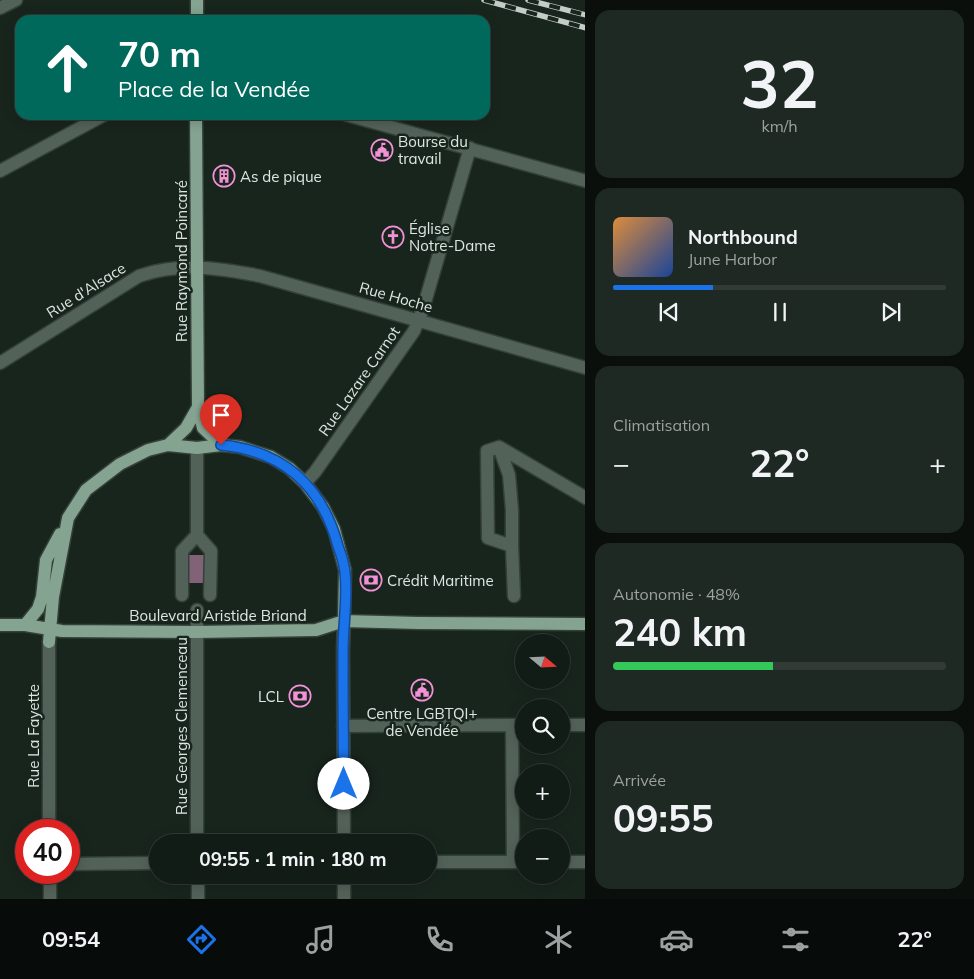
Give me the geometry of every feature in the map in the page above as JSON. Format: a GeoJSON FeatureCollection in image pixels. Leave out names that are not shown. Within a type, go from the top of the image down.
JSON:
{"type":"FeatureCollection","features":[{"type":"Feature","properties":{"kind":"main road"},"geometry":{"type":"LineString","coordinates":[[197,0],[197,15]]}},
{"type":"Feature","properties":{"kind":"main road","name":"Rue Raymond Poincaré"},"geometry":{"type":"LineString","coordinates":[[196,120],[198,407],[203,428],[221,445]]}},
{"type":"Feature","properties":{"kind":"main road"},"geometry":{"type":"LineString","coordinates":[[168,445],[186,428],[198,407]]}},
{"type":"Feature","properties":{"kind":"main road"},"geometry":{"type":"LineString","coordinates":[[25,625],[38,610],[42,597],[46,560],[68,518],[86,490],[120,464],[148,450],[168,445],[198,448],[221,445],[240,447],[271,457],[289,468],[305,483],[323,506],[334,529],[345,570],[344,621]]}},
{"type":"Feature","properties":{"kind":"main road"},"geometry":{"type":"LineString","coordinates":[[49,636],[54,588],[68,518]]}},
{"type":"Feature","properties":{"kind":"main road","name":"Boulevard Aristide Briand"},"geometry":{"type":"LineString","coordinates":[[0,625],[25,625],[49,636],[62,631],[197,632],[316,630],[344,621],[585,624]]}},
{"type":"Feature","properties":{"kind":"street"},"geometry":{"type":"LineString","coordinates":[[0,8],[16,0]]}},
{"type":"Feature","properties":{"kind":"street"},"geometry":{"type":"LineString","coordinates":[[0,170],[95,120]]}},
{"type":"Feature","properties":{"kind":"street"},"geometry":{"type":"LineString","coordinates":[[366,120],[585,180]]}},
{"type":"Feature","properties":{"kind":"street","name":"Rue Lazare Carnot"},"geometry":{"type":"LineString","coordinates":[[305,483],[315,472],[414,331],[419,321],[470,148]]}},
{"type":"Feature","properties":{"kind":"street","name":"Rue Hoche"},"geometry":{"type":"LineString","coordinates":[[197,268],[216,268],[260,276],[585,368]]}},
{"type":"Feature","properties":{"kind":"street","name":"Rue d'Alsace"},"geometry":{"type":"LineString","coordinates":[[0,363],[138,276],[162,270],[197,268]]}},
{"type":"Feature","properties":{"kind":"street"},"geometry":{"type":"LineString","coordinates":[[512,546],[488,538],[487,451],[499,447],[585,498]]}},
{"type":"Feature","properties":{"kind":"street"},"geometry":{"type":"LineString","coordinates":[[499,447],[509,475],[512,510],[514,596]]}},
{"type":"Feature","properties":{"kind":"street"},"geometry":{"type":"LineString","coordinates":[[198,448],[197,535],[211,551],[210,595]]}},
{"type":"Feature","properties":{"kind":"street"},"geometry":{"type":"LineString","coordinates":[[182,595],[182,551],[197,535]]}},
{"type":"Feature","properties":{"kind":"street","name":"Rue Georges Clemenceau"},"geometry":{"type":"LineString","coordinates":[[197,610],[198,834]]}},
{"type":"Feature","properties":{"kind":"street"},"geometry":{"type":"LineString","coordinates":[[344,621],[344,834]]}},
{"type":"Feature","properties":{"kind":"street","name":"Rue La Fayette"},"geometry":{"type":"LineString","coordinates":[[49,636],[50,819]]}},
{"type":"Feature","properties":{"kind":"street"},"geometry":{"type":"LineString","coordinates":[[343,726],[515,725]]}},
{"type":"Feature","properties":{"kind":"street"},"geometry":{"type":"LineString","coordinates":[[570,725],[585,725]]}},
{"type":"Feature","properties":{"kind":"street"},"geometry":{"type":"LineString","coordinates":[[518,754],[518,829]]}},
{"type":"Feature","properties":{"kind":"street"},"geometry":{"type":"LineString","coordinates":[[437,862],[515,862]]}},
{"type":"Feature","properties":{"kind":"street"},"geometry":{"type":"LineString","coordinates":[[570,862],[585,862]]}},
{"type":"Feature","properties":{"kind":"street"},"geometry":{"type":"LineString","coordinates":[[80,864],[149,863]]}},
{"type":"Feature","properties":{"kind":"street"},"geometry":{"type":"LineString","coordinates":[[50,884],[50,899]]}},
{"type":"Feature","properties":{"kind":"street"},"geometry":{"type":"LineString","coordinates":[[198,884],[198,899]]}},
{"type":"Feature","properties":{"kind":"street"},"geometry":{"type":"LineString","coordinates":[[344,884],[344,899]]}},
{"type":"Feature","properties":{"kind":"shaded area"},"geometry":{"type":"Polygon","coordinates":[[[188,555],[205,555],[205,583],[187,583],[188,555]]]}},
{"type":"Feature","properties":{"kind":"railway"},"geometry":{"type":"LineString","coordinates":[[484,0],[585,28]]}},
{"type":"Feature","properties":{"kind":"railway"},"geometry":{"type":"LineString","coordinates":[[528,0],[585,15]]}},
{"type":"Feature","properties":{"kind":"place","name":"Bourse du travail"},"geometry":{"type":"Point","coordinates":[382,150]}},
{"type":"Feature","properties":{"kind":"place","name":"As de pique"},"geometry":{"type":"Point","coordinates":[224,176]}},
{"type":"Feature","properties":{"kind":"place","name":"Église Notre-Dame"},"geometry":{"type":"Point","coordinates":[393,237]}},
{"type":"Feature","properties":{"kind":"place","name":"Crédit Maritime"},"geometry":{"type":"Point","coordinates":[371,580]}},
{"type":"Feature","properties":{"kind":"place","name":"Centre LGBTQI+ de Vendée"},"geometry":{"type":"Point","coordinates":[422,690]}},
{"type":"Feature","properties":{"kind":"place","name":"LCL"},"geometry":{"type":"Point","coordinates":[300,696]}},
{"type":"Feature","properties":{"kind":"route"},"geometry":{"type":"LineString","coordinates":[[221,445],[240,447],[271,457],[289,468],[305,483],[323,506],[334,529],[345,570],[346,596],[343,649],[344,784]]}}]}
